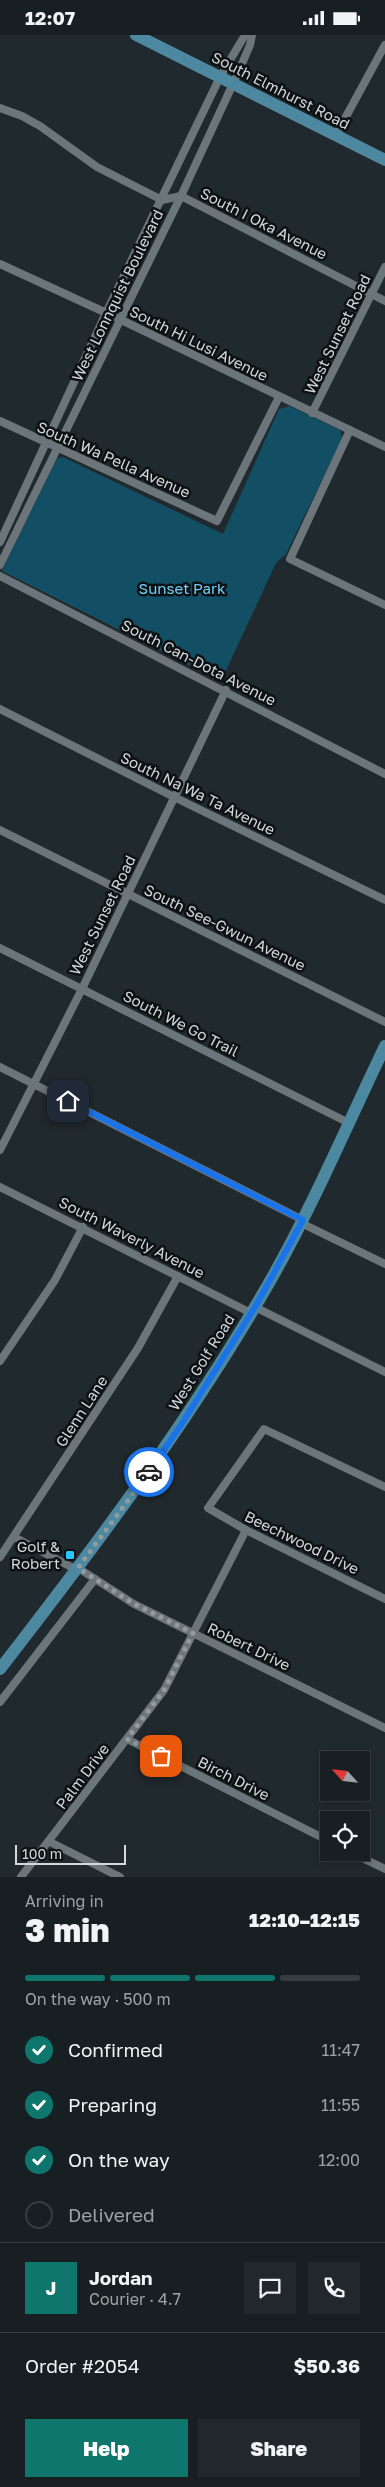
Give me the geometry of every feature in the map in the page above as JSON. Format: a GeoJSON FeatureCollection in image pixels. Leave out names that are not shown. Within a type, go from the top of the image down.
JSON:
{"type":"FeatureCollection","features":[{"type":"Feature","properties":{"kind":"main road","name":"South Elmhurst Road"},"geometry":{"type":"LineString","coordinates":[[136,35],[385,160]]}},
{"type":"Feature","properties":{"kind":"main road","name":"West Golf Road"},"geometry":{"type":"LineString","coordinates":[[0,1669],[77,1569],[166,1447],[253,1310],[302,1221],[385,1045]]}},
{"type":"Feature","properties":{"kind":"street","name":"West Lonnquist Boulevard"},"geometry":{"type":"LineString","coordinates":[[0,542],[106,313],[220,77],[245,35]]}},
{"type":"Feature","properties":{"kind":"street","name":"West Lonnquist Boulevard"},"geometry":{"type":"LineString","coordinates":[[0,565],[121,320],[234,84],[250,45],[252,35]]}},
{"type":"Feature","properties":{"kind":"street"},"geometry":{"type":"LineString","coordinates":[[336,135],[385,45]]}},
{"type":"Feature","properties":{"kind":"street"},"geometry":{"type":"LineString","coordinates":[[0,108],[22,116],[97,167],[162,200]]}},
{"type":"Feature","properties":{"kind":"street","name":"South I Oka Avenue"},"geometry":{"type":"LineString","coordinates":[[162,200],[180,196],[373,293],[385,301]]}},
{"type":"Feature","properties":{"kind":"street","name":"South Hi Lusi Avenue"},"geometry":{"type":"LineString","coordinates":[[2,267],[121,320],[385,447]]}},
{"type":"Feature","properties":{"kind":"street","name":"West Sunset Road"},"geometry":{"type":"LineString","coordinates":[[312,413],[385,267]]}},
{"type":"Feature","properties":{"kind":"street","name":"West Sunset Road"},"geometry":{"type":"LineString","coordinates":[[217,521],[279,397]]}},
{"type":"Feature","properties":{"kind":"street","name":"South Wa Pella Avenue"},"geometry":{"type":"LineString","coordinates":[[0,421],[57,449],[217,521]]}},
{"type":"Feature","properties":{"kind":"street"},"geometry":{"type":"LineString","coordinates":[[350,430],[290,559],[385,605]]}},
{"type":"Feature","properties":{"kind":"street","name":"South Can-Dota Avenue"},"geometry":{"type":"LineString","coordinates":[[0,576],[385,774]]}},
{"type":"Feature","properties":{"kind":"street","name":"West Sunset Road"},"geometry":{"type":"LineString","coordinates":[[0,1150],[82,989],[226,691]]}},
{"type":"Feature","properties":{"kind":"street","name":"South Na Wa Ta Avenue"},"geometry":{"type":"LineString","coordinates":[[0,709],[174,797],[385,900]]}},
{"type":"Feature","properties":{"kind":"street","name":"South See-Gwun Avenue"},"geometry":{"type":"LineString","coordinates":[[0,830],[385,1022]]}},
{"type":"Feature","properties":{"kind":"street","name":"South We Go Trail"},"geometry":{"type":"LineString","coordinates":[[0,948],[349,1123]]}},
{"type":"Feature","properties":{"kind":"street"},"geometry":{"type":"LineString","coordinates":[[0,1067],[385,1264]]}},
{"type":"Feature","properties":{"kind":"street","name":"South Waverly Avenue"},"geometry":{"type":"LineString","coordinates":[[0,1187],[84,1227],[178,1276],[385,1372]]}},
{"type":"Feature","properties":{"kind":"street"},"geometry":{"type":"LineString","coordinates":[[0,1361],[55,1280],[84,1227]]}},
{"type":"Feature","properties":{"kind":"street","name":"Glenn Lane"},"geometry":{"type":"LineString","coordinates":[[0,1557],[138,1348],[178,1276]]}},
{"type":"Feature","properties":{"kind":"street","name":"Beechwood Drive"},"geometry":{"type":"LineString","coordinates":[[385,1487],[264,1429],[208,1508],[246,1530],[385,1599]]}},
{"type":"Feature","properties":{"kind":"street","name":"Palm Drive"},"geometry":{"type":"LineString","coordinates":[[22,1877],[164,1690],[246,1530]]}},
{"type":"Feature","properties":{"kind":"street","name":"Robert Drive"},"geometry":{"type":"LineString","coordinates":[[14,1537],[95,1579],[134,1604],[385,1728]]}},
{"type":"Feature","properties":{"kind":"street"},"geometry":{"type":"LineString","coordinates":[[0,1702],[95,1579]]}},
{"type":"Feature","properties":{"kind":"street","name":"Birch Drive"},"geometry":{"type":"LineString","coordinates":[[127,1739],[320,1836]]}},
{"type":"Feature","properties":{"kind":"street"},"geometry":{"type":"LineString","coordinates":[[50,1842],[120,1877]]}},
{"type":"Feature","properties":{"kind":"street"},"geometry":{"type":"LineString","coordinates":[[368,1861],[385,1869]]}},
{"type":"Feature","properties":{"kind":"green space","name":"Sunset Park"},"geometry":{"type":"Polygon","coordinates":[[[289,406],[340,430],[342,439],[286,554],[276,563],[221,681],[2,571],[57,458],[63,457],[223,534],[279,409],[289,406]]]}},
{"type":"Feature","properties":{"kind":"way so far"},"geometry":{"type":"LineString","coordinates":[[149,1472],[78,1568],[134,1604],[193,1633],[164,1690],[127,1739],[161,1756]]}},
{"type":"Feature","properties":{"kind":"place","name":"Golf & Robert"},"geometry":{"type":"Point","coordinates":[70,1555]}},
{"type":"Feature","properties":{"kind":"route"},"geometry":{"type":"LineString","coordinates":[[68,1101],[303,1220],[255,1307],[181,1425],[149,1472]]}}]}
